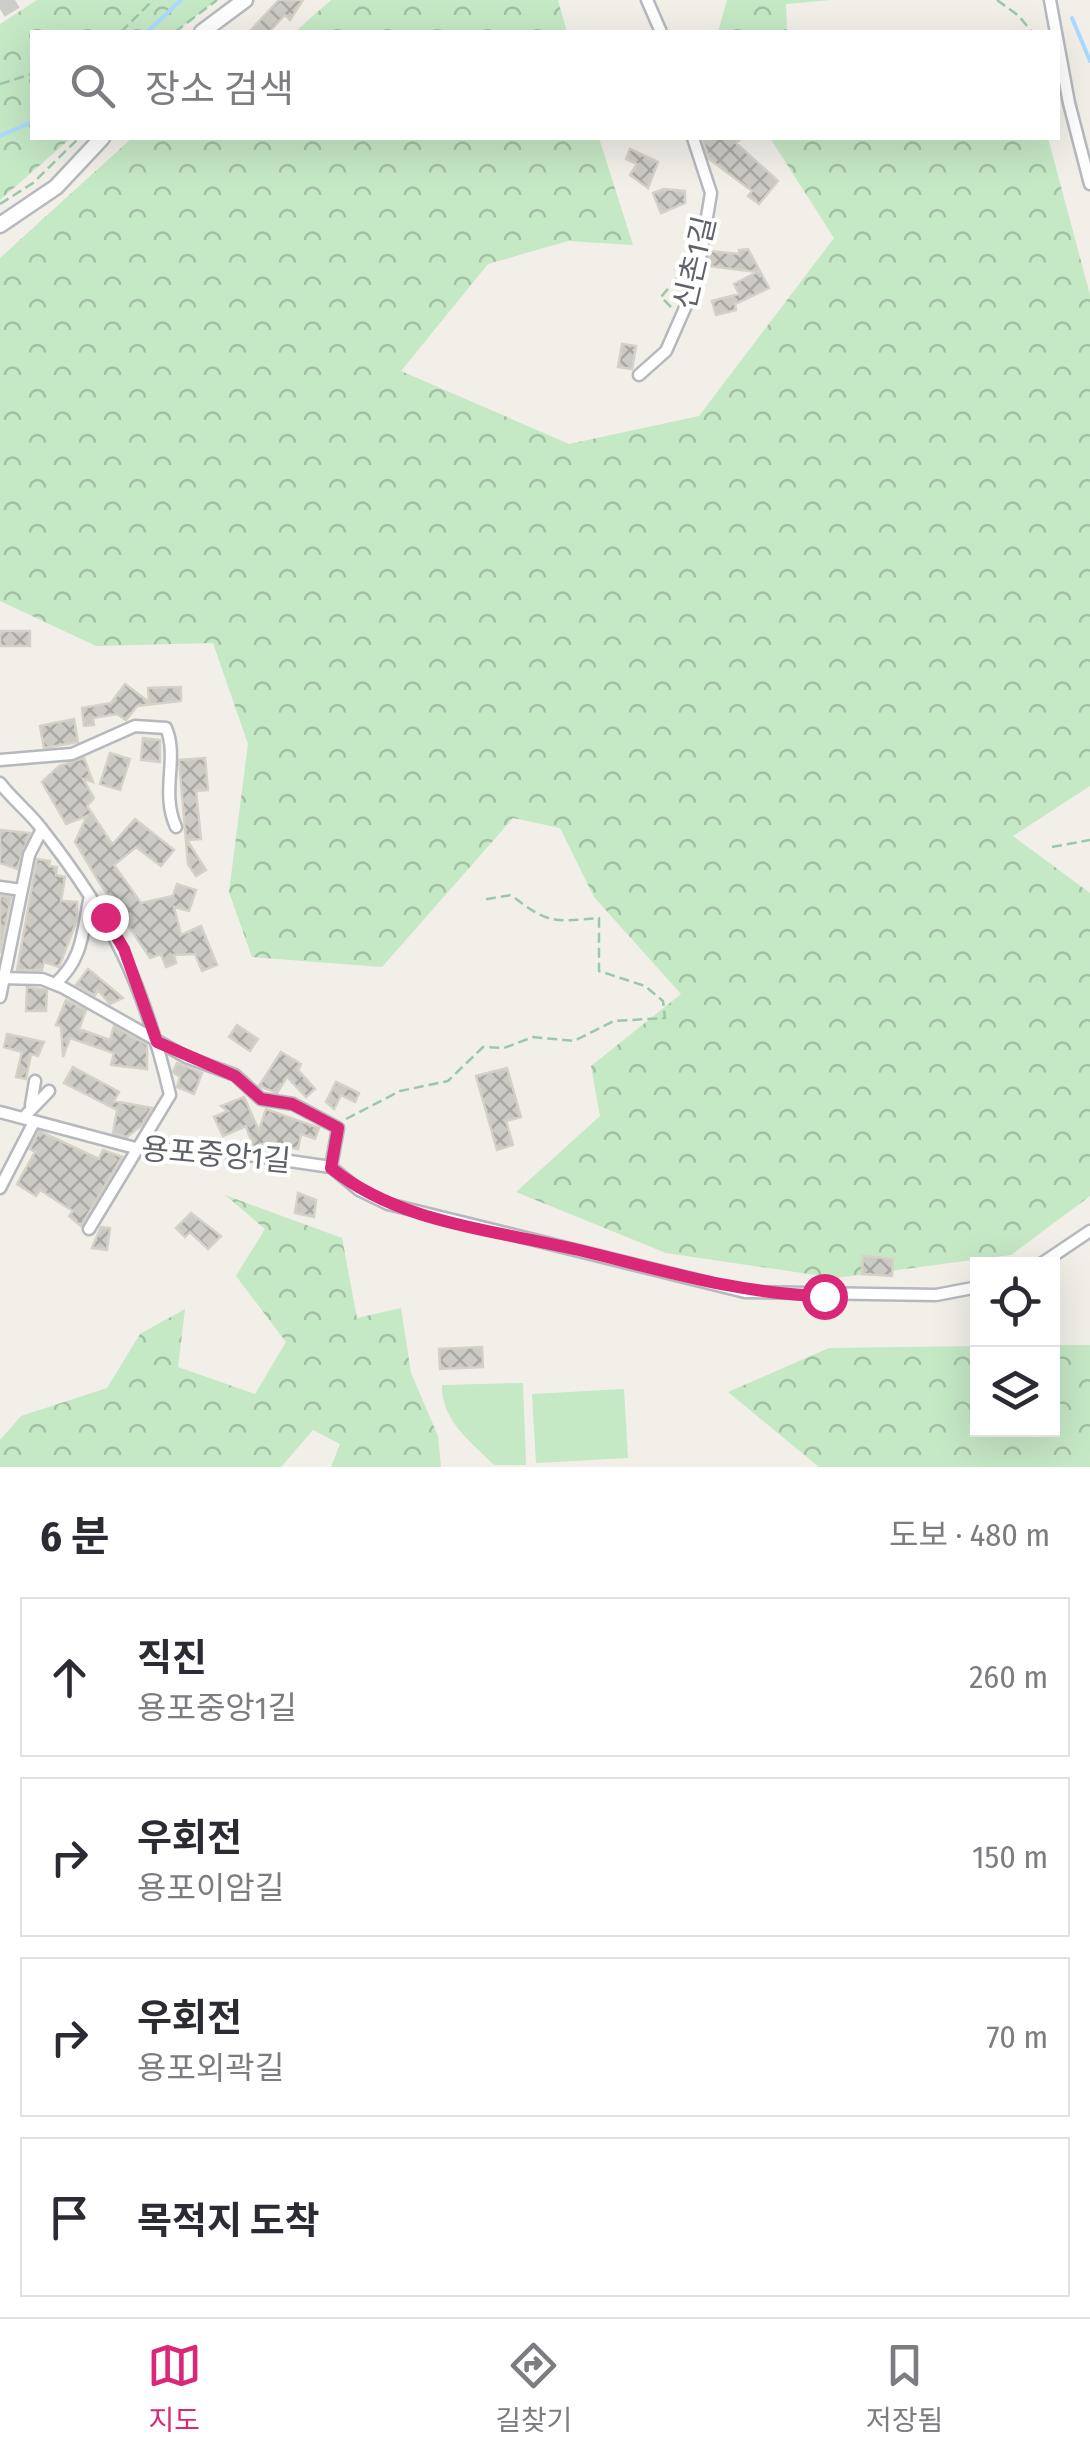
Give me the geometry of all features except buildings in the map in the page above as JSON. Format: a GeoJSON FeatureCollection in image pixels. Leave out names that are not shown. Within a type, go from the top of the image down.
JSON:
{"type":"FeatureCollection","features":[{"type":"Feature","properties":{"kind":"main road"},"geometry":{"type":"LineString","coordinates":[[205,30],[246,0]]}},
{"type":"Feature","properties":{"kind":"main road"},"geometry":{"type":"LineString","coordinates":[[0,225],[56,186],[100,140]]}},
{"type":"Feature","properties":{"kind":"street"},"geometry":{"type":"LineString","coordinates":[[647,0],[660,30]]}},
{"type":"Feature","properties":{"kind":"street"},"geometry":{"type":"LineString","coordinates":[[1050,0],[1056,30]]}},
{"type":"Feature","properties":{"kind":"street"},"geometry":{"type":"LineString","coordinates":[[1060,54],[1090,184]]}},
{"type":"Feature","properties":{"kind":"street","name":"신촌1길"},"geometry":{"type":"LineString","coordinates":[[639,375],[666,351],[679,329],[696,283],[711,194],[693,140]]}},
{"type":"Feature","properties":{"kind":"street"},"geometry":{"type":"LineString","coordinates":[[0,760],[72,754],[135,726],[166,728],[171,740],[166,792],[176,828]]}},
{"type":"Feature","properties":{"kind":"street"},"geometry":{"type":"LineString","coordinates":[[0,783],[42,829],[124,949],[157,1042],[170,1095],[90,1229]]}},
{"type":"Feature","properties":{"kind":"street"},"geometry":{"type":"LineString","coordinates":[[0,996],[29,855],[42,829]]}},
{"type":"Feature","properties":{"kind":"street"},"geometry":{"type":"LineString","coordinates":[[0,887],[22,890]]}},
{"type":"Feature","properties":{"kind":"street"},"geometry":{"type":"LineString","coordinates":[[55,984],[73,968],[80,952],[90,896]]}},
{"type":"Feature","properties":{"kind":"street"},"geometry":{"type":"LineString","coordinates":[[2,978],[55,984],[157,1042],[235,1076],[261,1099],[292,1104],[338,1128],[331,1168]]}},
{"type":"Feature","properties":{"kind":"street"},"geometry":{"type":"LineString","coordinates":[[0,1188],[28,1120],[35,1081]]}},
{"type":"Feature","properties":{"kind":"street"},"geometry":{"type":"LineString","coordinates":[[31,1106],[49,1090]]}},
{"type":"Feature","properties":{"kind":"street","name":"용포중앙1길"},"geometry":{"type":"LineString","coordinates":[[0,1112],[139,1149],[206,1149],[331,1168],[358,1190],[388,1204],[745,1292],[936,1294],[970,1288]]}},
{"type":"Feature","properties":{"kind":"street"},"geometry":{"type":"LineString","coordinates":[[1051,1257],[1090,1231]]}},
{"type":"Feature","properties":{"kind":"path"},"geometry":{"type":"LineString","coordinates":[[123,30],[153,0]]}},
{"type":"Feature","properties":{"kind":"path"},"geometry":{"type":"LineString","coordinates":[[178,30],[216,0]]}},
{"type":"Feature","properties":{"kind":"path"},"geometry":{"type":"LineString","coordinates":[[997,0],[1030,30]]}},
{"type":"Feature","properties":{"kind":"path"},"geometry":{"type":"LineString","coordinates":[[0,84],[30,75]]}},
{"type":"Feature","properties":{"kind":"path"},"geometry":{"type":"LineString","coordinates":[[0,204],[44,174],[77,140]]}},
{"type":"Feature","properties":{"kind":"path"},"geometry":{"type":"LineString","coordinates":[[672,308],[660,297],[701,255]]}},
{"type":"Feature","properties":{"kind":"path"},"geometry":{"type":"LineString","coordinates":[[1052,847],[1090,840]]}},
{"type":"Feature","properties":{"kind":"path"},"geometry":{"type":"LineString","coordinates":[[338,1128],[348,1117],[400,1091],[448,1080],[483,1047],[504,1048],[533,1037],[574,1041],[614,1021],[665,1018],[664,1001],[645,986],[600,971],[598,918],[562,924],[541,919],[511,895],[481,900]]}},
{"type":"Feature","properties":{"kind":"green space"},"geometry":{"type":"Polygon","coordinates":[[[37,0],[217,0],[178,30],[30,30],[30,140],[69,140],[0,200],[0,24],[37,0]]]}},
{"type":"Feature","properties":{"kind":"green space"},"geometry":{"type":"Polygon","coordinates":[[[331,0],[558,0],[566,30],[297,30],[331,0]]]}},
{"type":"Feature","properties":{"kind":"green space"},"geometry":{"type":"Polygon","coordinates":[[[727,0],[831,0],[786,4],[787,30],[719,30],[727,0]]]}},
{"type":"Feature","properties":{"kind":"green space"},"geometry":{"type":"Polygon","coordinates":[[[130,140],[600,140],[633,245],[568,241],[488,264],[401,371],[569,444],[699,416],[834,238],[771,140],[1049,140],[1090,295],[1090,786],[1013,836],[1090,893],[1090,1196],[1011,1255],[970,1257],[970,1260],[836,1278],[666,1253],[516,1192],[600,1116],[591,1066],[681,994],[594,897],[560,828],[513,818],[382,967],[252,957],[229,892],[248,744],[213,643],[96,646],[0,601],[0,258],[130,140]]]}},
{"type":"Feature","properties":{"kind":"green space"},"geometry":{"type":"Polygon","coordinates":[[[225,1195],[342,1238],[357,1318],[401,1308],[411,1373],[438,1436],[441,1467],[331,1467],[340,1444],[313,1430],[281,1467],[0,1467],[0,1440],[21,1416],[107,1388],[140,1334],[185,1309],[178,1367],[255,1394],[286,1342],[236,1276],[265,1229],[225,1195]]]}},
{"type":"Feature","properties":{"kind":"green space"},"geometry":{"type":"Polygon","coordinates":[[[1060,1345],[1090,1345],[1090,1467],[819,1467],[728,1392],[829,1348],[970,1346],[970,1437],[1060,1437],[1060,1345]]]}},
{"type":"Feature","properties":{"kind":"green space"},"geometry":{"type":"Polygon","coordinates":[[[523,1383],[526,1465],[494,1465],[452,1420],[442,1385],[523,1383]]]}},
{"type":"Feature","properties":{"kind":"green space"},"geometry":{"type":"Polygon","coordinates":[[[624,1389],[628,1458],[536,1463],[532,1394],[624,1389]]]}},
{"type":"Feature","properties":{"kind":"waterway"},"geometry":{"type":"LineString","coordinates":[[149,30],[181,0]]}},
{"type":"Feature","properties":{"kind":"waterway"},"geometry":{"type":"LineString","coordinates":[[1072,18],[1090,61]]}},
{"type":"Feature","properties":{"kind":"waterway"},"geometry":{"type":"LineString","coordinates":[[0,136],[30,123]]}},
{"type":"Feature","properties":{"kind":"tunnel"},"geometry":{"type":"LineString","coordinates":[[0,9],[15,0]]}},
{"type":"Feature","properties":{"kind":"route"},"geometry":{"type":"LineString","coordinates":[[105,917],[124,949],[157,1042],[235,1076],[261,1099],[292,1104],[324,1116],[338,1128],[331,1168],[358,1190],[388,1204],[451,1222],[581,1250],[695,1282],[745,1292],[824,1296]]}}]}
